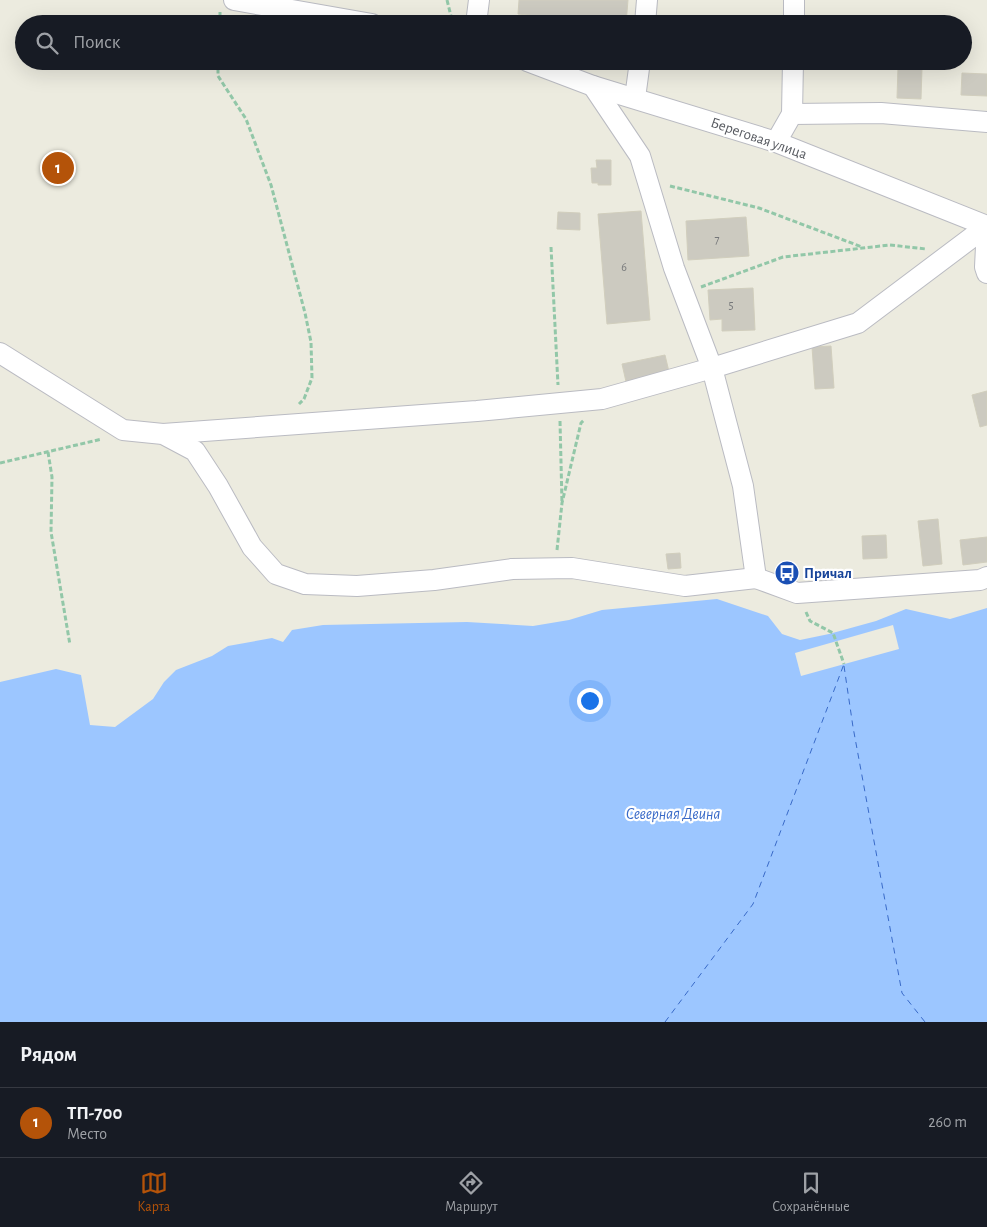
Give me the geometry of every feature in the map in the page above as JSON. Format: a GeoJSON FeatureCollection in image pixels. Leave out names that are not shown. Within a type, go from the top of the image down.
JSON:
{"type":"FeatureCollection","features":[{"type":"Feature","properties":{"kind":"street"},"geometry":{"type":"LineString","coordinates":[[234,0],[320,15]]}},
{"type":"Feature","properties":{"kind":"street"},"geometry":{"type":"LineString","coordinates":[[477,15],[479,0]]}},
{"type":"Feature","properties":{"kind":"street"},"geometry":{"type":"LineString","coordinates":[[646,15],[648,0]]}},
{"type":"Feature","properties":{"kind":"street"},"geometry":{"type":"LineString","coordinates":[[794,0],[794,15]]}},
{"type":"Feature","properties":{"kind":"street","name":"Береговая улица"},"geometry":{"type":"LineString","coordinates":[[551,70],[593,86],[776,142],[987,226]]}},
{"type":"Feature","properties":{"kind":"street"},"geometry":{"type":"LineString","coordinates":[[635,98],[639,70]]}},
{"type":"Feature","properties":{"kind":"street"},"geometry":{"type":"LineString","coordinates":[[776,142],[792,114],[793,70]]}},
{"type":"Feature","properties":{"kind":"street"},"geometry":{"type":"LineString","coordinates":[[593,86],[640,156],[674,268],[712,368],[743,486],[756,578]]}},
{"type":"Feature","properties":{"kind":"street"},"geometry":{"type":"LineString","coordinates":[[792,114],[880,113],[987,122]]}},
{"type":"Feature","properties":{"kind":"street"},"geometry":{"type":"LineString","coordinates":[[0,353],[123,430],[162,434],[477,411],[602,398],[712,368],[858,322],[987,226]]}},
{"type":"Feature","properties":{"kind":"street"},"geometry":{"type":"LineString","coordinates":[[987,226],[985,267],[987,273]]}},
{"type":"Feature","properties":{"kind":"street"},"geometry":{"type":"LineString","coordinates":[[162,434],[194,451],[218,486],[252,547],[276,574],[305,584],[357,586],[434,580],[512,568],[572,568],[685,586],[756,578],[797,594],[980,580],[987,577]]}},
{"type":"Feature","properties":{"kind":"path"},"geometry":{"type":"LineString","coordinates":[[447,0],[451,15]]}},
{"type":"Feature","properties":{"kind":"path"},"geometry":{"type":"LineString","coordinates":[[218,70],[218,76],[246,119],[270,185],[312,342],[312,378],[304,400],[274,426]]}},
{"type":"Feature","properties":{"kind":"path"},"geometry":{"type":"LineString","coordinates":[[648,181],[759,208],[864,248]]}},
{"type":"Feature","properties":{"kind":"path"},"geometry":{"type":"LineString","coordinates":[[684,294],[783,257],[890,245],[952,252]]}},
{"type":"Feature","properties":{"kind":"path"},"geometry":{"type":"LineString","coordinates":[[551,247],[562,503],[556,568]]}},
{"type":"Feature","properties":{"kind":"path"},"geometry":{"type":"LineString","coordinates":[[562,503],[581,423],[602,398]]}},
{"type":"Feature","properties":{"kind":"path"},"geometry":{"type":"LineString","coordinates":[[0,463],[96,442],[123,430]]}},
{"type":"Feature","properties":{"kind":"path"},"geometry":{"type":"LineString","coordinates":[[48,452],[52,477],[51,532],[70,646]]}},
{"type":"Feature","properties":{"kind":"path"},"geometry":{"type":"LineString","coordinates":[[810,621],[833,632],[844,664]]}},
{"type":"Feature","properties":{"kind":"water","name":"Северная Двина"},"geometry":{"type":"Polygon","coordinates":[[[717,599],[768,616],[782,634],[800,640],[876,621],[906,609],[950,619],[987,608],[987,1022],[0,1022],[0,682],[56,669],[81,675],[90,725],[115,727],[153,699],[164,682],[176,670],[212,656],[228,646],[272,638],[283,642],[292,630],[323,625],[467,622],[533,626],[569,620],[602,610],[717,599]]]}},
{"type":"Feature","properties":{"kind":"pier"},"geometry":{"type":"Polygon","coordinates":[[[893,625],[899,649],[801,676],[795,653],[893,625]]]}},
{"type":"Feature","properties":{"kind":"building"},"geometry":{"type":"Polygon","coordinates":[[[519,0],[628,0],[627,15],[518,14],[519,0]]]}},
{"type":"Feature","properties":{"kind":"building"},"geometry":{"type":"Polygon","coordinates":[[[898,70],[922,70],[921,99],[897,98],[898,70]]]}},
{"type":"Feature","properties":{"kind":"building"},"geometry":{"type":"Polygon","coordinates":[[[962,73],[987,74],[987,96],[961,95],[962,73]]]}},
{"type":"Feature","properties":{"kind":"building"},"geometry":{"type":"Polygon","coordinates":[[[67,157],[68,178],[50,179],[48,158],[67,157]]]}},
{"type":"Feature","properties":{"kind":"building"},"geometry":{"type":"Polygon","coordinates":[[[596,160],[611,160],[611,185],[592,183],[591,168],[597,168],[596,160]]]}},
{"type":"Feature","properties":{"kind":"building"},"geometry":{"type":"Polygon","coordinates":[[[641,211],[650,320],[607,324],[598,214],[641,211]]]}},
{"type":"Feature","properties":{"kind":"building"},"geometry":{"type":"Polygon","coordinates":[[[558,212],[580,213],[580,230],[557,229],[558,212]]]}},
{"type":"Feature","properties":{"kind":"building"},"geometry":{"type":"Polygon","coordinates":[[[746,217],[749,256],[688,260],[686,221],[746,217]]]}},
{"type":"Feature","properties":{"kind":"building"},"geometry":{"type":"Polygon","coordinates":[[[753,288],[755,330],[722,331],[722,319],[710,320],[708,290],[753,288]]]}},
{"type":"Feature","properties":{"kind":"building"},"geometry":{"type":"Polygon","coordinates":[[[831,346],[834,388],[815,389],[812,347],[831,346]]]}},
{"type":"Feature","properties":{"kind":"building"},"geometry":{"type":"Polygon","coordinates":[[[665,355],[670,376],[627,386],[622,364],[665,355]]]}},
{"type":"Feature","properties":{"kind":"building"},"geometry":{"type":"Polygon","coordinates":[[[987,391],[987,425],[980,427],[972,395],[987,391]]]}},
{"type":"Feature","properties":{"kind":"building"},"geometry":{"type":"Polygon","coordinates":[[[938,519],[942,564],[923,566],[918,521],[938,519]]]}},
{"type":"Feature","properties":{"kind":"building"},"geometry":{"type":"Polygon","coordinates":[[[886,535],[887,558],[863,559],[862,536],[886,535]]]}},
{"type":"Feature","properties":{"kind":"building"},"geometry":{"type":"Polygon","coordinates":[[[987,537],[987,562],[963,565],[960,540],[987,537]]]}},
{"type":"Feature","properties":{"kind":"building"},"geometry":{"type":"Polygon","coordinates":[[[680,553],[681,568],[668,569],[666,554],[680,553]]]}},
{"type":"Feature","properties":{"kind":"ferry route"},"geometry":{"type":"LineString","coordinates":[[665,1022],[753,904],[844,664]]}},
{"type":"Feature","properties":{"kind":"ferry route"},"geometry":{"type":"LineString","coordinates":[[844,666],[853,727],[902,993],[925,1022]]}},
{"type":"Feature","properties":{"kind":"place","name":"ТП-700"},"geometry":{"type":"Point","coordinates":[58,168]}},
{"type":"Feature","properties":{"kind":"place","name":"Причал"},"geometry":{"type":"Point","coordinates":[787,573]}}]}
